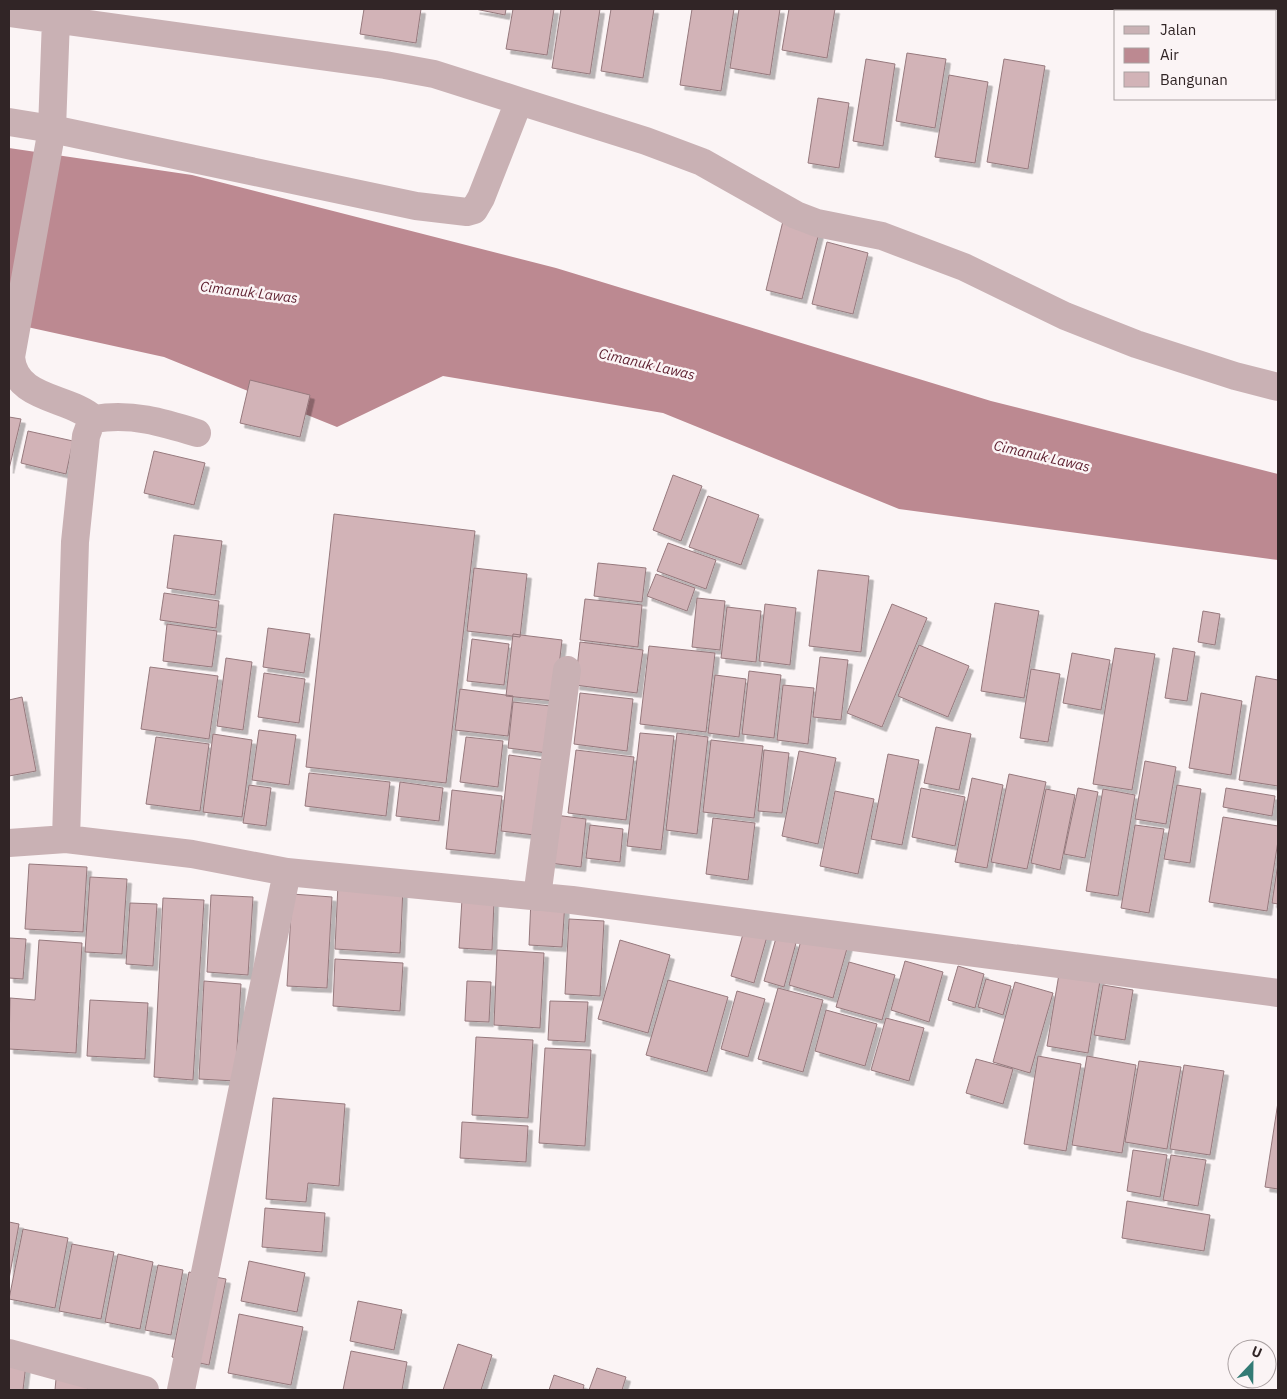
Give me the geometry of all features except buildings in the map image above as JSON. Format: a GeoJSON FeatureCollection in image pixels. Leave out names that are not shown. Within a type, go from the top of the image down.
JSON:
{"type":"FeatureCollection","features":[{"type":"Feature","properties":{"kind":"street"},"geometry":{"type":"LineString","coordinates":[[9,13],[385,65],[434,74],[646,141],[702,162],[796,215],[817,223],[882,236],[964,267],[1066,316],[1136,344],[1235,376],[1278,386]]}},
{"type":"Feature","properties":{"kind":"street"},"geometry":{"type":"LineString","coordinates":[[56,19],[50,137],[12,357],[14,372],[22,382],[38,394],[84,412],[94,420]]}},
{"type":"Feature","properties":{"kind":"street"},"geometry":{"type":"LineString","coordinates":[[9,122],[50,137],[416,206],[467,212],[474,210],[481,198],[519,101]]}},
{"type":"Feature","properties":{"kind":"street"},"geometry":{"type":"LineString","coordinates":[[66,839],[75,542],[86,436],[94,420],[128,416],[159,421],[197,433]]}},
{"type":"Feature","properties":{"kind":"street"},"geometry":{"type":"LineString","coordinates":[[537,897],[567,670]]}},
{"type":"Feature","properties":{"kind":"street"},"geometry":{"type":"LineString","coordinates":[[12,847],[66,839],[192,854],[287,872],[537,897],[1278,992]]}},
{"type":"Feature","properties":{"kind":"street"},"geometry":{"type":"LineString","coordinates":[[181,1390],[287,872]]}},
{"type":"Feature","properties":{"kind":"street"},"geometry":{"type":"LineString","coordinates":[[9,1353],[145,1390]]}},
{"type":"Feature","properties":{"kind":"water","name":"Cimanuk Lawas"},"geometry":{"type":"Polygon","coordinates":[[[9,148],[192,175],[556,268],[991,401],[1278,474],[1278,560],[899,509],[663,413],[443,376],[337,427],[164,357],[9,323],[9,148]]]}}]}
